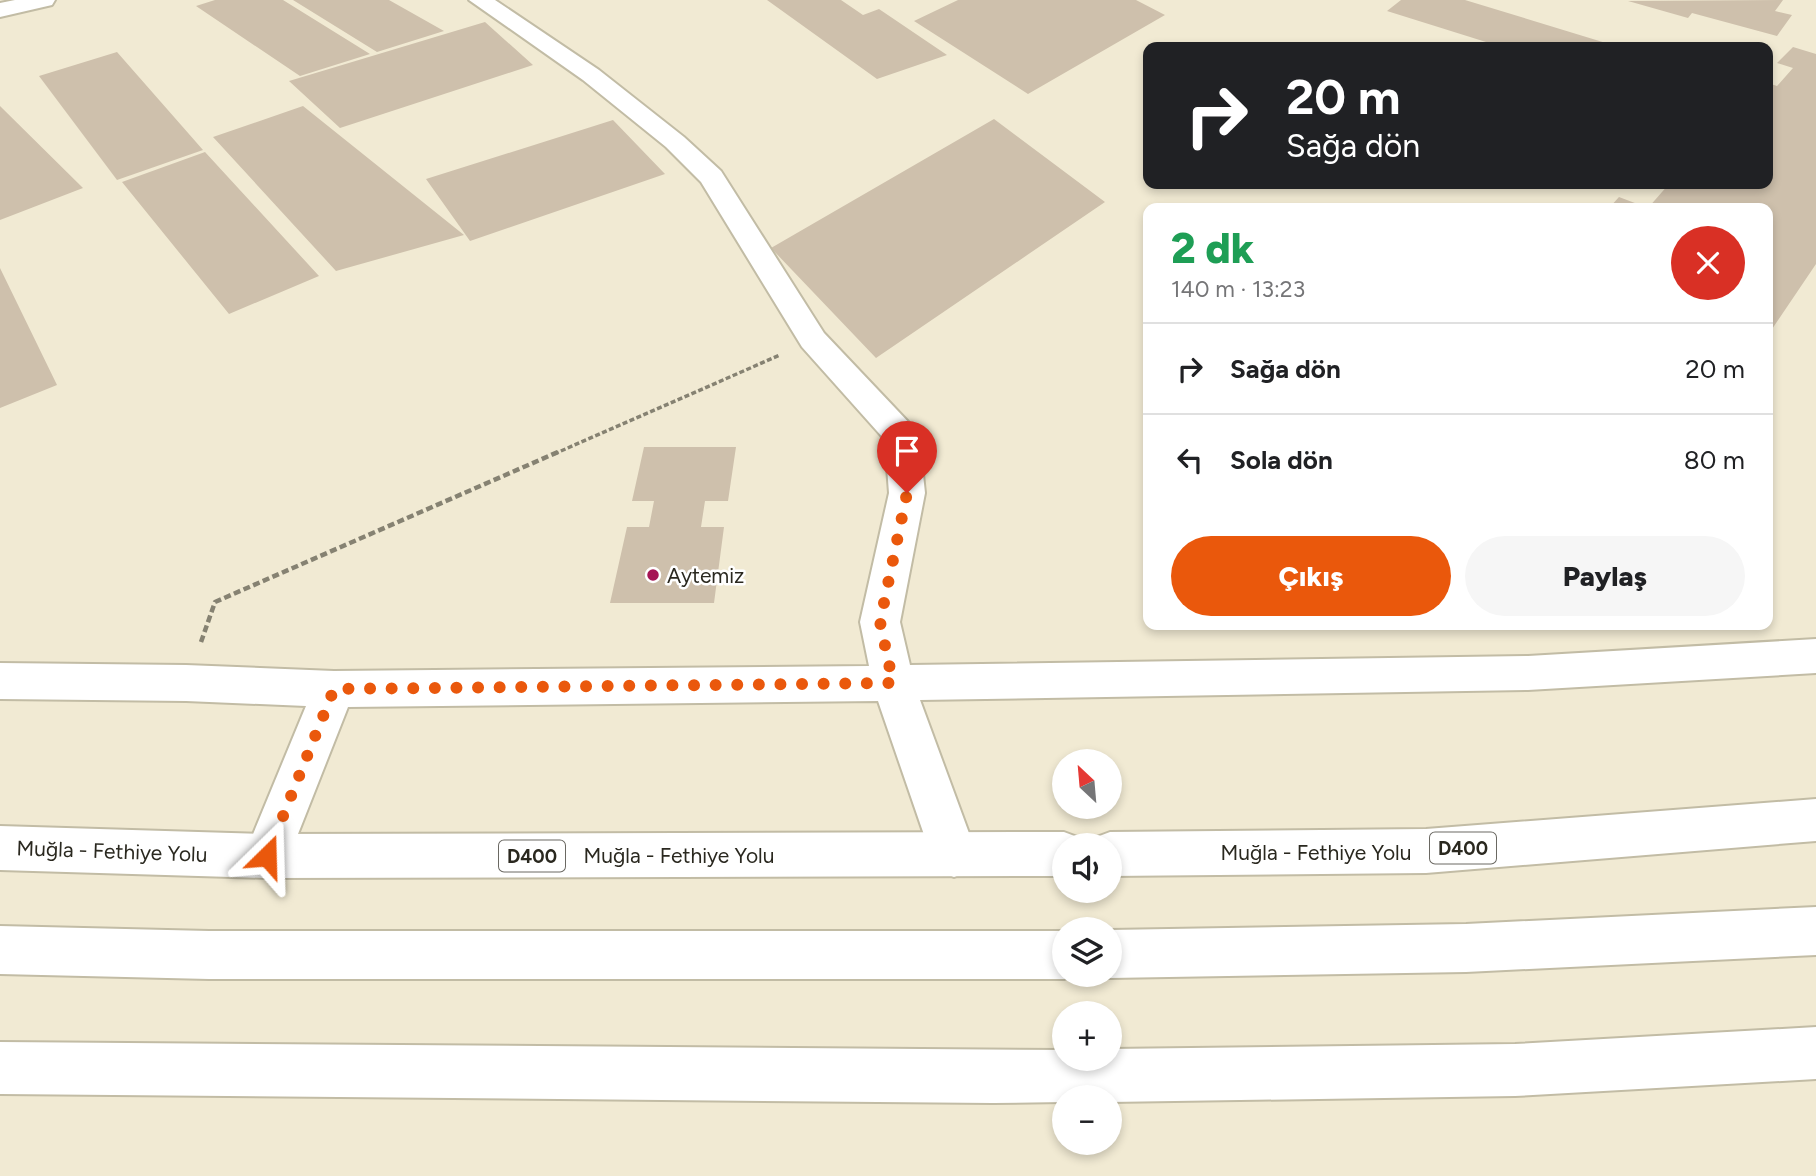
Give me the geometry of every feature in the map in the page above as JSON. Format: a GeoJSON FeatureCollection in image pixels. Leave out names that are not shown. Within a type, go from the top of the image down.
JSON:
{"type":"FeatureCollection","features":[{"type":"Feature","properties":{"kind":"main road"},"geometry":{"type":"LineString","coordinates":[[0,10],[44,0]]}},
{"type":"Feature","properties":{"kind":"main road"},"geometry":{"type":"LineString","coordinates":[[480,0],[591,75],[675,142],[712,177],[813,340],[902,437],[907,493],[880,622],[893,683],[954,855]]}},
{"type":"Feature","properties":{"kind":"main road"},"geometry":{"type":"LineString","coordinates":[[0,681],[186,683],[334,689],[893,683],[1528,673],[1816,656]]}},
{"type":"Feature","properties":{"kind":"main road"},"geometry":{"type":"LineString","coordinates":[[267,856],[334,689]]}},
{"type":"Feature","properties":{"kind":"main road","name":"Muğla - Fethiye Yolu"},"geometry":{"type":"LineString","coordinates":[[1122,854],[1426,851],[1816,820]]}},
{"type":"Feature","properties":{"kind":"main road","name":"Muğla - Fethiye Yolu"},"geometry":{"type":"LineString","coordinates":[[0,848],[267,856],[1052,854]]}},
{"type":"Feature","properties":{"kind":"main road"},"geometry":{"type":"LineString","coordinates":[[1122,954],[1466,948],[1816,931]]}},
{"type":"Feature","properties":{"kind":"main road"},"geometry":{"type":"LineString","coordinates":[[0,950],[209,955],[1052,955]]}},
{"type":"Feature","properties":{"kind":"main road"},"geometry":{"type":"LineString","coordinates":[[0,1068],[993,1077],[1515,1070],[1816,1053]]}},
{"type":"Feature","properties":{"kind":"path"},"geometry":{"type":"LineString","coordinates":[[186,683],[215,602],[813,340]]}},
{"type":"Feature","properties":{"kind":"building"},"geometry":{"type":"Polygon","coordinates":[[[215,0],[283,0],[370,54],[300,76],[196,6],[215,0]]]}},
{"type":"Feature","properties":{"kind":"building"},"geometry":{"type":"Polygon","coordinates":[[[293,0],[389,0],[444,31],[377,52],[293,0]]]}},
{"type":"Feature","properties":{"kind":"building"},"geometry":{"type":"Polygon","coordinates":[[[767,0],[841,0],[863,15],[879,9],[947,55],[877,79],[767,0]]]}},
{"type":"Feature","properties":{"kind":"building"},"geometry":{"type":"Polygon","coordinates":[[[958,0],[1136,0],[1165,15],[1028,94],[914,21],[958,0]]]}},
{"type":"Feature","properties":{"kind":"building"},"geometry":{"type":"Polygon","coordinates":[[[1401,0],[1465,0],[1603,42],[1486,42],[1387,11],[1401,0]]]}},
{"type":"Feature","properties":{"kind":"building"},"geometry":{"type":"Polygon","coordinates":[[[1783,0],[1775,11],[1792,15],[1777,36],[1692,13],[1688,18],[1628,1],[1783,0]]]}},
{"type":"Feature","properties":{"kind":"building"},"geometry":{"type":"Polygon","coordinates":[[[485,22],[533,65],[340,128],[289,81],[485,22]]]}},
{"type":"Feature","properties":{"kind":"building"},"geometry":{"type":"Polygon","coordinates":[[[1793,47],[1816,54],[1816,264],[1773,328],[1773,203],[1652,203],[1665,189],[1773,189],[1773,85],[1777,86],[1793,68],[1777,63],[1793,47]]]}},
{"type":"Feature","properties":{"kind":"building"},"geometry":{"type":"Polygon","coordinates":[[[117,52],[203,150],[117,180],[39,76],[117,52]]]}},
{"type":"Feature","properties":{"kind":"building"},"geometry":{"type":"Polygon","coordinates":[[[0,106],[83,188],[0,220],[0,106]]]}},
{"type":"Feature","properties":{"kind":"building"},"geometry":{"type":"Polygon","coordinates":[[[303,106],[464,235],[336,271],[213,137],[303,106]]]}},
{"type":"Feature","properties":{"kind":"building"},"geometry":{"type":"Polygon","coordinates":[[[994,119],[1105,202],[876,358],[771,248],[994,119]]]}},
{"type":"Feature","properties":{"kind":"building"},"geometry":{"type":"Polygon","coordinates":[[[613,120],[665,174],[470,241],[426,179],[613,120]]]}},
{"type":"Feature","properties":{"kind":"building"},"geometry":{"type":"Polygon","coordinates":[[[205,152],[319,276],[229,314],[122,182],[205,152]]]}},
{"type":"Feature","properties":{"kind":"building"},"geometry":{"type":"Polygon","coordinates":[[[1619,197],[1635,203],[1614,203],[1619,197]]]}},
{"type":"Feature","properties":{"kind":"building"},"geometry":{"type":"Polygon","coordinates":[[[0,268],[57,385],[0,408],[0,268]]]}},
{"type":"Feature","properties":{"kind":"building"},"geometry":{"type":"Polygon","coordinates":[[[644,447],[736,447],[728,501],[705,501],[701,527],[724,527],[714,603],[610,603],[627,527],[649,527],[654,501],[632,501],[644,447]]]}},
{"type":"Feature","properties":{"kind":"place","name":"Aytemiz"},"geometry":{"type":"Point","coordinates":[653,575]}},
{"type":"Feature","properties":{"kind":"route"},"geometry":{"type":"LineString","coordinates":[[267,856],[334,689],[893,683],[880,622],[907,493]]}}]}
